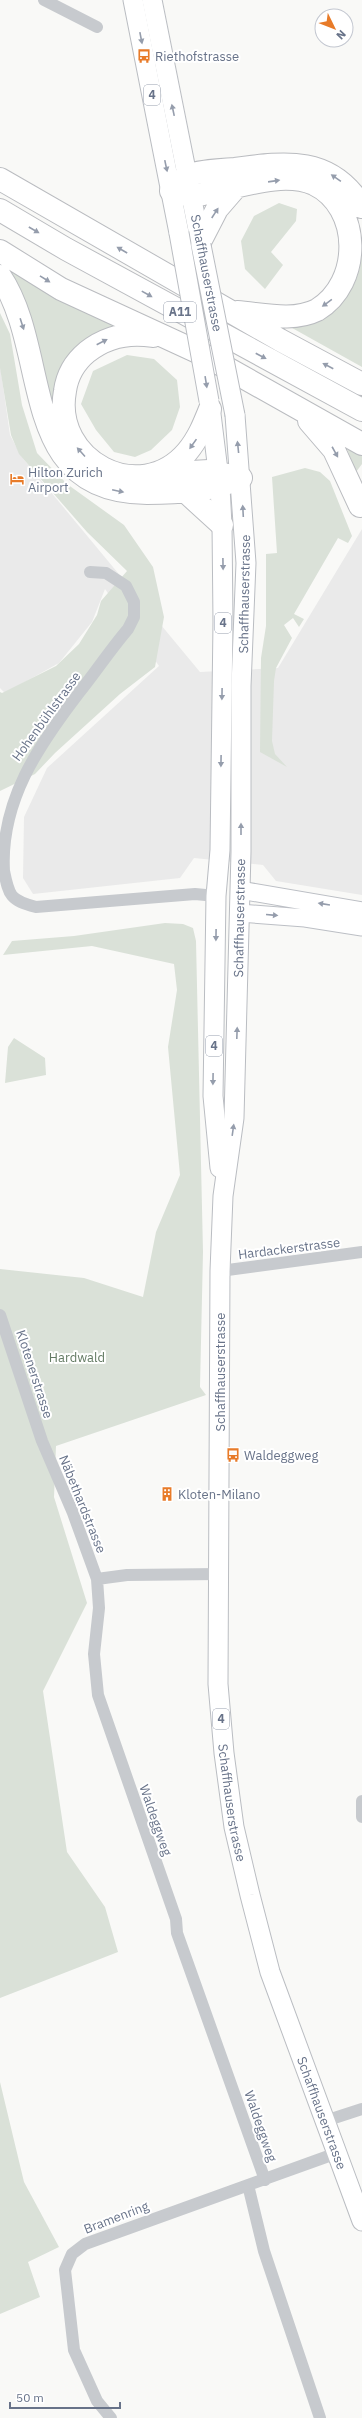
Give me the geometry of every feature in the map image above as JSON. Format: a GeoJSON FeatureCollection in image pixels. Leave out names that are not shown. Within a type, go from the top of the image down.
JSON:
{"type":"FeatureCollection","features":[{"type":"Feature","properties":{"kind":"highway"},"geometry":{"type":"LineString","coordinates":[[183,187],[270,164],[297,163],[323,171],[335,177],[347,187],[362,206]]}},
{"type":"Feature","properties":{"kind":"highway","name":"A11"},"geometry":{"type":"LineString","coordinates":[[0,179],[229,311],[362,384]]}},
{"type":"Feature","properties":{"kind":"highway"},"geometry":{"type":"LineString","coordinates":[[183,187],[236,188],[287,179],[305,181],[320,187],[335,198],[346,212],[354,233],[356,248],[354,265],[347,282],[334,298],[317,310],[302,315],[286,316],[229,311]]}},
{"type":"Feature","properties":{"kind":"highway"},"geometry":{"type":"LineString","coordinates":[[201,244],[217,209],[236,188]]}},
{"type":"Feature","properties":{"kind":"highway","name":"A11"},"geometry":{"type":"LineString","coordinates":[[0,210],[93,264],[362,410]]}},
{"type":"Feature","properties":{"kind":"highway"},"geometry":{"type":"LineString","coordinates":[[0,251],[61,289],[202,354],[290,402],[362,444]]}},
{"type":"Feature","properties":{"kind":"highway"},"geometry":{"type":"LineString","coordinates":[[0,276],[13,299],[24,331],[46,424],[55,444],[69,464],[95,484],[121,492],[187,493],[219,479]]}},
{"type":"Feature","properties":{"kind":"highway"},"geometry":{"type":"LineString","coordinates":[[164,337],[129,335],[110,338],[97,345],[84,355],[74,367],[67,381],[64,395],[64,414],[67,429],[73,442],[85,456],[98,466],[118,474],[156,474],[219,479],[241,478]]}},
{"type":"Feature","properties":{"kind":"highway"},"geometry":{"type":"LineString","coordinates":[[290,402],[324,436],[334,450],[360,506],[358,490],[362,479]]}},
{"type":"Feature","properties":{"kind":"highway"},"geometry":{"type":"LineString","coordinates":[[156,474],[186,453],[200,433],[210,405]]}},
{"type":"Feature","properties":{"kind":"highway"},"geometry":{"type":"LineString","coordinates":[[187,493],[222,525]]}},
{"type":"Feature","properties":{"kind":"main road","name":"Schaffhauserstrasse"},"geometry":{"type":"LineString","coordinates":[[133,0],[183,187],[201,244],[235,415],[241,478],[246,562],[241,686],[240,890],[234,1118],[223,1196],[220,1271],[218,1684],[224,1753],[234,1828],[270,1972],[362,2221]]}},
{"type":"Feature","properties":{"kind":"main road","name":"Schaffhauserstrasse"},"geometry":{"type":"LineString","coordinates":[[152,0],[183,187],[179,233],[210,405],[219,479],[222,525],[223,622],[220,850],[216,896],[213,1096],[223,1196]]}},
{"type":"Feature","properties":{"kind":"main road"},"geometry":{"type":"LineString","coordinates":[[216,896],[240,890],[362,911]]}},
{"type":"Feature","properties":{"kind":"main road"},"geometry":{"type":"LineString","coordinates":[[216,896],[239,913],[306,918],[362,927]]}},
{"type":"Feature","properties":{"kind":"street"},"geometry":{"type":"LineString","coordinates":[[44,0],[97,27]]}},
{"type":"Feature","properties":{"kind":"street","name":"Hohenbühlstrasse"},"geometry":{"type":"LineString","coordinates":[[90,572],[106,573],[125,584],[134,602],[134,617],[128,629],[40,744],[22,772],[12,794],[3,823],[2,860],[8,892],[17,902],[36,907],[195,894],[216,896]]}},
{"type":"Feature","properties":{"kind":"street","name":"Hardackerstrasse"},"geometry":{"type":"LineString","coordinates":[[220,1271],[362,1252]]}},
{"type":"Feature","properties":{"kind":"street","name":"Klotenerstrasse"},"geometry":{"type":"LineString","coordinates":[[0,1315],[42,1441]]}},
{"type":"Feature","properties":{"kind":"street","name":"Näbethardstrasse"},"geometry":{"type":"LineString","coordinates":[[42,1441],[73,1513],[97,1579]]}},
{"type":"Feature","properties":{"kind":"street"},"geometry":{"type":"LineString","coordinates":[[97,1579],[127,1575],[219,1574]]}},
{"type":"Feature","properties":{"kind":"street","name":"Waldeggweg"},"geometry":{"type":"LineString","coordinates":[[97,1579],[98,1620],[94,1654],[98,1695],[176,1919],[177,1933],[265,2180]]}},
{"type":"Feature","properties":{"kind":"street"},"geometry":{"type":"LineString","coordinates":[[362,1801],[362,1817]]}},
{"type":"Feature","properties":{"kind":"street"},"geometry":{"type":"LineString","coordinates":[[325,2121],[362,2109]]}},
{"type":"Feature","properties":{"kind":"street","name":"Bramenring"},"geometry":{"type":"LineString","coordinates":[[111,2418],[97,2401],[74,2350],[64,2270],[72,2254],[85,2244],[337,2153]]}},
{"type":"Feature","properties":{"kind":"street"},"geometry":{"type":"LineString","coordinates":[[248,2185],[264,2251],[320,2418]]}},
{"type":"Feature","properties":{"kind":"shaded area"},"geometry":{"type":"Polygon","coordinates":[[[0,365],[10,435],[21,456],[200,672],[278,668],[362,529],[362,895],[276,881],[263,865],[194,858],[180,878],[33,894],[23,878],[24,817],[47,768],[159,666],[105,589],[92,622],[59,663],[5,693],[0,688],[0,365]]]}},
{"type":"Feature","properties":{"kind":"green space"},"geometry":{"type":"Polygon","coordinates":[[[279,203],[297,209],[296,221],[271,252],[283,265],[265,289],[245,269],[241,241],[254,216],[279,203]]]}},
{"type":"Feature","properties":{"kind":"green space"},"geometry":{"type":"Polygon","coordinates":[[[362,249],[362,367],[285,324],[328,308],[348,293],[355,282],[360,268],[362,249]]]}},
{"type":"Feature","properties":{"kind":"green space"},"geometry":{"type":"Polygon","coordinates":[[[8,269],[49,292],[121,327],[101,335],[58,424],[8,269]]]}},
{"type":"Feature","properties":{"kind":"green space"},"geometry":{"type":"Polygon","coordinates":[[[0,313],[10,334],[22,405],[37,453],[67,484],[124,525],[153,567],[164,617],[155,667],[120,694],[55,753],[35,774],[0,791],[0,692],[2,693],[56,666],[79,644],[97,615],[101,601],[127,571],[87,532],[19,454],[11,435],[0,368],[0,313]]]}},
{"type":"Feature","properties":{"kind":"green space"},"geometry":{"type":"Polygon","coordinates":[[[127,355],[154,359],[177,380],[180,407],[172,430],[151,450],[135,457],[114,452],[96,430],[81,404],[93,371],[127,355]]]}},
{"type":"Feature","properties":{"kind":"green space"},"geometry":{"type":"Polygon","coordinates":[[[349,448],[362,456],[362,464],[356,472],[347,449],[349,448]]]}},
{"type":"Feature","properties":{"kind":"green space"},"geometry":{"type":"Polygon","coordinates":[[[305,468],[320,472],[330,481],[352,536],[348,543],[338,538],[294,614],[304,619],[299,627],[293,618],[284,625],[292,638],[276,668],[274,681],[272,741],[275,754],[287,767],[260,752],[261,658],[266,626],[266,554],[277,553],[272,477],[305,468]]]}},
{"type":"Feature","properties":{"kind":"green space","name":"Hardwald"},"geometry":{"type":"Polygon","coordinates":[[[165,923],[183,924],[193,928],[196,941],[203,1252],[200,1387],[206,1395],[56,1446],[54,1497],[87,1603],[43,1691],[67,1852],[105,1907],[118,1952],[0,1998],[0,1269],[84,1278],[143,1297],[156,1232],[180,1175],[168,1047],[177,990],[174,964],[92,946],[3,955],[12,941],[74,936],[165,923]]]}},
{"type":"Feature","properties":{"kind":"green space"},"geometry":{"type":"Polygon","coordinates":[[[14,1038],[45,1058],[46,1075],[5,1083],[8,1047],[14,1038]]]}},
{"type":"Feature","properties":{"kind":"green space"},"geometry":{"type":"Polygon","coordinates":[[[0,2082],[24,2182],[59,2247],[28,2262],[40,2297],[0,2314],[0,2082]]]}},
{"type":"Feature","properties":{"kind":"place","name":"Riethofstrasse"},"geometry":{"type":"Point","coordinates":[144,56]}},
{"type":"Feature","properties":{"kind":"place","name":"Hilton Zurich Airport"},"geometry":{"type":"Point","coordinates":[17,479]}},
{"type":"Feature","properties":{"kind":"place","name":"Waldeggweg"},"geometry":{"type":"Point","coordinates":[233,1455]}},
{"type":"Feature","properties":{"kind":"place","name":"Kloten-Milano"},"geometry":{"type":"Point","coordinates":[167,1494]}}]}
